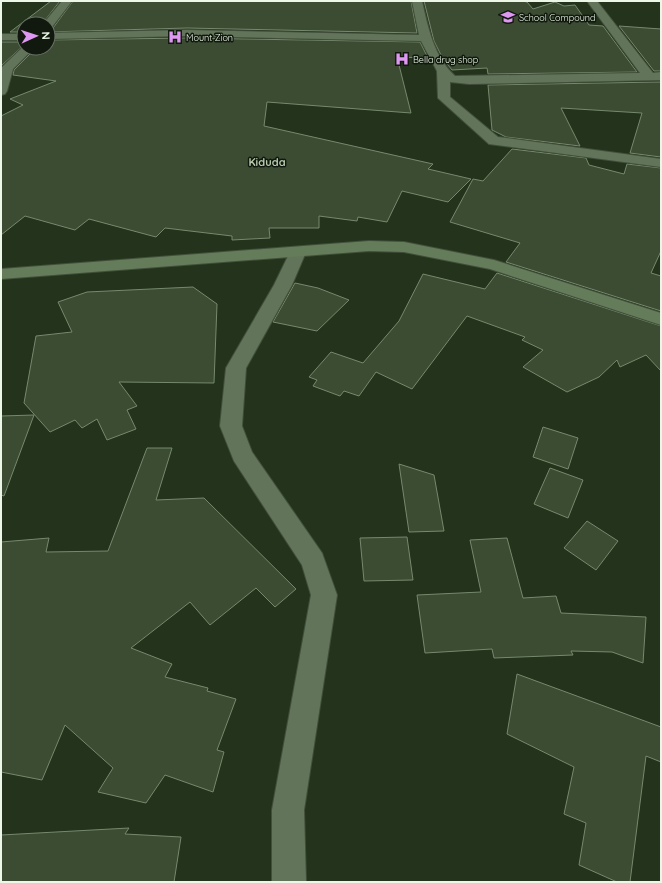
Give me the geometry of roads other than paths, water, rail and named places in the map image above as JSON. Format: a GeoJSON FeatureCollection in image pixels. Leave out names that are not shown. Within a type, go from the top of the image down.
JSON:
{"type":"FeatureCollection","features":[{"type":"Feature","properties":{"kind":"street"},"geometry":{"type":"LineString","coordinates":[[55,16],[67,1]]}},
{"type":"Feature","properties":{"kind":"street"},"geometry":{"type":"LineString","coordinates":[[417,1],[425,38],[443,71],[452,79],[469,80],[655,76]]}},
{"type":"Feature","properties":{"kind":"street"},"geometry":{"type":"LineString","coordinates":[[592,1],[655,76]]}},
{"type":"Feature","properties":{"kind":"street"},"geometry":{"type":"LineString","coordinates":[[56,36],[187,32],[425,38]]}},
{"type":"Feature","properties":{"kind":"street"},"geometry":{"type":"LineString","coordinates":[[1,37],[16,37]]}},
{"type":"Feature","properties":{"kind":"street"},"geometry":{"type":"LineString","coordinates":[[1,92],[7,68],[20,56]]}},
{"type":"Feature","properties":{"kind":"street"},"geometry":{"type":"LineString","coordinates":[[443,71],[444,98],[494,141],[661,163]]}},
{"type":"Feature","properties":{"kind":"street"},"geometry":{"type":"LineString","coordinates":[[1,274],[369,246],[404,247],[494,265],[661,319]]}},
{"type":"Feature","properties":{"kind":"street"},"geometry":{"type":"LineString","coordinates":[[289,882],[288,810],[324,594],[313,561],[242,455],[231,426],[236,368],[283,285],[298,252]]}},
{"type":"Feature","properties":{"kind":"place","name":"School Compound"},"geometry":{"type":"Point","coordinates":[508,17]}},
{"type":"Feature","properties":{"kind":"place","name":"Mount Zion"},"geometry":{"type":"Point","coordinates":[175,37]}},
{"type":"Feature","properties":{"kind":"place","name":"Bella drug shop"},"geometry":{"type":"Point","coordinates":[402,59]}},
{"type":"Feature","properties":{"kind":"district","name":"Kiduda"},"geometry":{"type":"Point","coordinates":[267,162]}}]}
